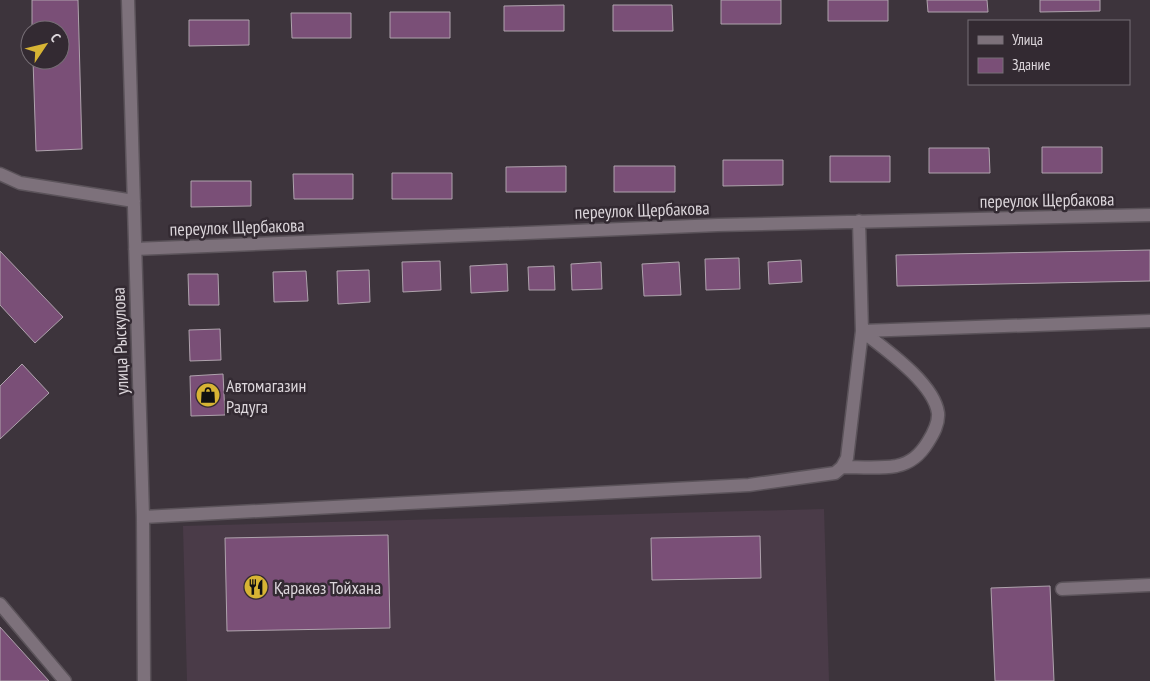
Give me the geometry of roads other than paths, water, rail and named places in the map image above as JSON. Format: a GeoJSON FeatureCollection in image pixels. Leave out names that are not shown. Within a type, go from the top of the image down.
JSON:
{"type":"FeatureCollection","features":[{"type":"Feature","properties":{"kind":"street","name":"улица Рыскулова"},"geometry":{"type":"LineString","coordinates":[[128,0],[143,517],[144,681]]}},
{"type":"Feature","properties":{"kind":"street"},"geometry":{"type":"LineString","coordinates":[[0,174],[20,183],[134,201]]}},
{"type":"Feature","properties":{"kind":"street","name":"переулок Щербакова"},"geometry":{"type":"LineString","coordinates":[[135,249],[718,224],[1150,215]]}},
{"type":"Feature","properties":{"kind":"street"},"geometry":{"type":"LineString","coordinates":[[143,517],[748,485],[835,473],[848,458],[862,330],[860,221]]}},
{"type":"Feature","properties":{"kind":"street"},"geometry":{"type":"LineString","coordinates":[[862,330],[1150,321]]}},
{"type":"Feature","properties":{"kind":"street"},"geometry":{"type":"LineString","coordinates":[[842,467],[895,466],[913,460],[922,451],[935,431],[938,415],[934,401],[922,383],[905,365],[862,330]]}},
{"type":"Feature","properties":{"kind":"street"},"geometry":{"type":"LineString","coordinates":[[1062,589],[1150,585]]}},
{"type":"Feature","properties":{"kind":"street"},"geometry":{"type":"LineString","coordinates":[[0,604],[65,681]]}},
{"type":"Feature","properties":{"kind":"place","name":"Автомагазин Радуга"},"geometry":{"type":"Point","coordinates":[208,395]}},
{"type":"Feature","properties":{"kind":"place","name":"Қаракөз Тойхана"},"geometry":{"type":"Point","coordinates":[256,587]}}]}
